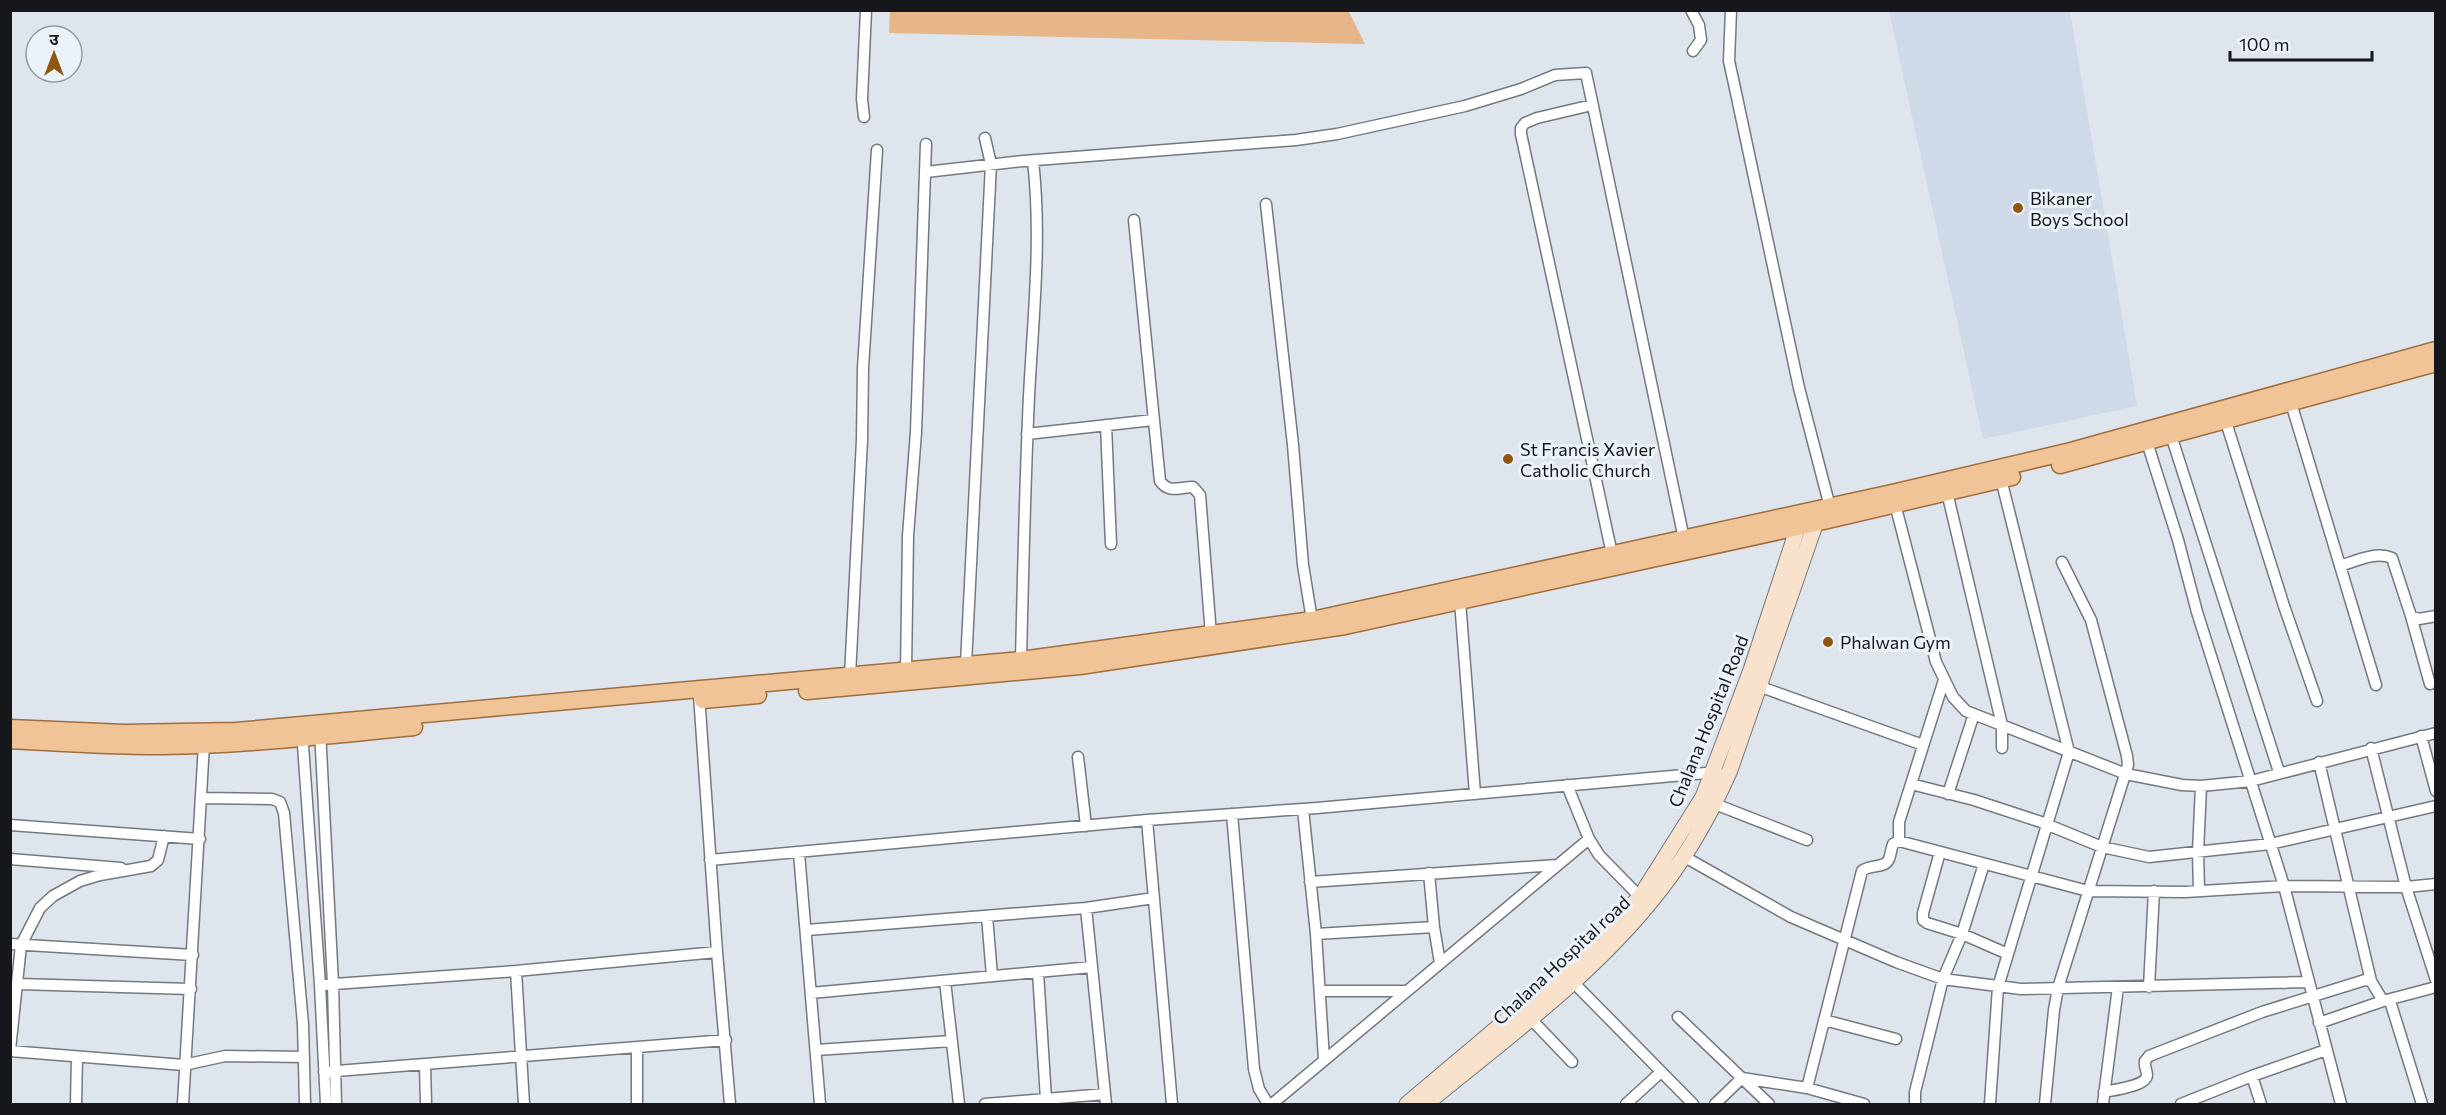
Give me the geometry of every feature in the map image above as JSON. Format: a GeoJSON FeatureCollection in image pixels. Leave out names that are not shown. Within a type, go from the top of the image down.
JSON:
{"type":"FeatureCollection","features":[{"type":"Feature","properties":{"kind":"main road"},"geometry":{"type":"LineString","coordinates":[[1821,513],[1895,504],[2147,442],[2169,430],[2436,350]]}},
{"type":"Feature","properties":{"kind":"main road"},"geometry":{"type":"LineString","coordinates":[[10,740],[117,746],[204,744],[320,729],[699,695],[1080,666],[1345,626],[1460,601],[1798,520],[2071,451],[2169,430],[2226,422],[2436,363]]}},
{"type":"Feature","properties":{"kind":"main road"},"geometry":{"type":"LineString","coordinates":[[699,695],[906,669],[1021,660],[1312,620],[1684,539],[1798,520]]}},
{"type":"Feature","properties":{"kind":"main road"},"geometry":{"type":"LineString","coordinates":[[10,728],[166,734],[302,731]]}},
{"type":"Feature","properties":{"kind":"street"},"geometry":{"type":"LineString","coordinates":[[864,117],[862,99],[866,10]]}},
{"type":"Feature","properties":{"kind":"street"},"geometry":{"type":"LineString","coordinates":[[1691,10],[1699,25],[1701,40],[1693,51]]}},
{"type":"Feature","properties":{"kind":"street"},"geometry":{"type":"LineString","coordinates":[[1731,10],[1730,60],[1733,79],[1799,388],[1821,513]]}},
{"type":"Feature","properties":{"kind":"street"},"geometry":{"type":"LineString","coordinates":[[926,171],[1278,142],[1337,134],[1465,106],[1521,89],[1555,75],[1586,73],[1684,539]]}},
{"type":"Feature","properties":{"kind":"street"},"geometry":{"type":"LineString","coordinates":[[1593,105],[1530,121],[1521,128],[1521,134],[1612,554]]}},
{"type":"Feature","properties":{"kind":"street"},"geometry":{"type":"LineString","coordinates":[[966,664],[991,164],[985,138]]}},
{"type":"Feature","properties":{"kind":"street"},"geometry":{"type":"LineString","coordinates":[[906,669],[908,536],[916,432],[926,144]]}},
{"type":"Feature","properties":{"kind":"street"},"geometry":{"type":"LineString","coordinates":[[850,676],[862,440],[863,368],[877,150]]}},
{"type":"Feature","properties":{"kind":"street"},"geometry":{"type":"LineString","coordinates":[[1021,660],[1028,434],[1038,243],[1033,161]]}},
{"type":"Feature","properties":{"kind":"street"},"geometry":{"type":"LineString","coordinates":[[1266,204],[1293,446],[1303,566],[1312,620]]}},
{"type":"Feature","properties":{"kind":"street"},"geometry":{"type":"LineString","coordinates":[[1134,220],[1160,481],[1164,487],[1170,489],[1193,487],[1200,495],[1211,635]]}},
{"type":"Feature","properties":{"kind":"street"},"geometry":{"type":"LineString","coordinates":[[2291,404],[2376,685]]}},
{"type":"Feature","properties":{"kind":"street"},"geometry":{"type":"LineString","coordinates":[[1028,434],[1153,420]]}},
{"type":"Feature","properties":{"kind":"street"},"geometry":{"type":"LineString","coordinates":[[2226,422],[2284,606],[2317,700]]}},
{"type":"Feature","properties":{"kind":"street"},"geometry":{"type":"LineString","coordinates":[[1106,425],[1111,544]]}},
{"type":"Feature","properties":{"kind":"street"},"geometry":{"type":"LineString","coordinates":[[2169,430],[2279,772]]}},
{"type":"Feature","properties":{"kind":"street"},"geometry":{"type":"LineString","coordinates":[[2147,442],[2178,540],[2197,612],[2284,886],[2341,1104]]}},
{"type":"Feature","properties":{"kind":"street"},"geometry":{"type":"LineString","coordinates":[[1990,1104],[1998,987],[2069,752],[2001,479]]}},
{"type":"Feature","properties":{"kind":"street"},"geometry":{"type":"LineString","coordinates":[[1947,492],[2002,725],[2002,748]]}},
{"type":"Feature","properties":{"kind":"street"},"geometry":{"type":"LineString","coordinates":[[1895,504],[1930,643],[1944,680],[1953,697],[1966,711],[2126,774],[2164,783],[2201,786],[2251,780],[2436,733]]}},
{"type":"Feature","properties":{"kind":"street","name":"Chalana Hospital road"},"geometry":{"type":"LineString","coordinates":[[1426,1104],[1572,981],[1683,856],[1715,804],[1730,770],[1761,687],[1780,623],[1821,513]]}},
{"type":"Feature","properties":{"kind":"street","name":"Chalana Hospital Road"},"geometry":{"type":"LineString","coordinates":[[1407,1104],[1644,901],[1694,814],[1711,773],[1751,670],[1798,520]]}},
{"type":"Feature","properties":{"kind":"street"},"geometry":{"type":"LineString","coordinates":[[2340,566],[2376,555],[2392,558],[2430,684]]}},
{"type":"Feature","properties":{"kind":"street"},"geometry":{"type":"LineString","coordinates":[[2045,1104],[2058,988],[2126,774],[2127,756],[2091,620],[2062,562]]}},
{"type":"Feature","properties":{"kind":"street"},"geometry":{"type":"LineString","coordinates":[[1460,601],[1475,794]]}},
{"type":"Feature","properties":{"kind":"street"},"geometry":{"type":"LineString","coordinates":[[2411,616],[2419,619],[2436,616]]}},
{"type":"Feature","properties":{"kind":"street"},"geometry":{"type":"LineString","coordinates":[[1899,841],[1899,822],[1944,680]]}},
{"type":"Feature","properties":{"kind":"street"},"geometry":{"type":"LineString","coordinates":[[1761,687],[1923,745]]}},
{"type":"Feature","properties":{"kind":"street"},"geometry":{"type":"LineString","coordinates":[[699,695],[730,1104]]}},
{"type":"Feature","properties":{"kind":"street"},"geometry":{"type":"LineString","coordinates":[[1948,794],[1974,714]]}},
{"type":"Feature","properties":{"kind":"street"},"geometry":{"type":"LineString","coordinates":[[320,729],[333,984],[336,1104]]}},
{"type":"Feature","properties":{"kind":"street"},"geometry":{"type":"LineString","coordinates":[[302,731],[326,1104]]}},
{"type":"Feature","properties":{"kind":"street"},"geometry":{"type":"LineString","coordinates":[[2421,736],[2436,791]]}},
{"type":"Feature","properties":{"kind":"street"},"geometry":{"type":"LineString","coordinates":[[183,1104],[203,798],[204,744]]}},
{"type":"Feature","properties":{"kind":"street"},"geometry":{"type":"LineString","coordinates":[[2371,748],[2406,887],[2436,980]]}},
{"type":"Feature","properties":{"kind":"street"},"geometry":{"type":"LineString","coordinates":[[1078,757],[1086,826]]}},
{"type":"Feature","properties":{"kind":"street"},"geometry":{"type":"LineString","coordinates":[[2319,762],[2371,981],[2386,1001],[2422,1104]]}},
{"type":"Feature","properties":{"kind":"street"},"geometry":{"type":"LineString","coordinates":[[710,861],[1147,820],[1475,794],[1730,770]]}},
{"type":"Feature","properties":{"kind":"street"},"geometry":{"type":"LineString","coordinates":[[1911,784],[1974,800],[2046,824],[2102,847],[2149,857],[2270,844],[2436,806]]}},
{"type":"Feature","properties":{"kind":"street"},"geometry":{"type":"LineString","coordinates":[[1567,785],[1588,839],[1599,855],[1644,901]]}},
{"type":"Feature","properties":{"kind":"street"},"geometry":{"type":"LineString","coordinates":[[2199,891],[2201,786]]}},
{"type":"Feature","properties":{"kind":"street"},"geometry":{"type":"LineString","coordinates":[[203,798],[272,799],[280,802],[284,813],[304,1057],[305,1104]]}},
{"type":"Feature","properties":{"kind":"street"},"geometry":{"type":"LineString","coordinates":[[1715,804],[1807,840]]}},
{"type":"Feature","properties":{"kind":"street"},"geometry":{"type":"LineString","coordinates":[[1303,808],[1316,934],[1324,1059]]}},
{"type":"Feature","properties":{"kind":"street"},"geometry":{"type":"LineString","coordinates":[[1232,814],[1255,1079],[1270,1104],[1588,839]]}},
{"type":"Feature","properties":{"kind":"street"},"geometry":{"type":"LineString","coordinates":[[1147,820],[1172,1104]]}},
{"type":"Feature","properties":{"kind":"street"},"geometry":{"type":"LineString","coordinates":[[10,825],[200,839]]}},
{"type":"Feature","properties":{"kind":"street"},"geometry":{"type":"LineString","coordinates":[[164,836],[158,860],[151,866],[141,870],[100,875],[80,881],[53,896],[40,908],[16,944],[18,984],[10,1050],[184,1065],[225,1056],[304,1057]]}},
{"type":"Feature","properties":{"kind":"street"},"geometry":{"type":"LineString","coordinates":[[1807,1088],[1862,871],[1867,867],[1886,864],[1893,844],[1899,841],[2088,891],[2199,891],[2284,886],[2406,887],[2436,884]]}},
{"type":"Feature","properties":{"kind":"street"},"geometry":{"type":"LineString","coordinates":[[1940,852],[1923,920],[2008,954]]}},
{"type":"Feature","properties":{"kind":"street"},"geometry":{"type":"LineString","coordinates":[[799,853],[820,1104]]}},
{"type":"Feature","properties":{"kind":"street"},"geometry":{"type":"LineString","coordinates":[[1683,856],[1765,905],[1844,941],[1943,979],[2021,989],[2309,982]]}},
{"type":"Feature","properties":{"kind":"street"},"geometry":{"type":"LineString","coordinates":[[10,858],[141,870]]}},
{"type":"Feature","properties":{"kind":"street"},"geometry":{"type":"LineString","coordinates":[[1915,1104],[1915,1092],[1943,979],[1962,934],[1984,864]]}},
{"type":"Feature","properties":{"kind":"street"},"geometry":{"type":"LineString","coordinates":[[1310,882],[1557,865]]}},
{"type":"Feature","properties":{"kind":"street"},"geometry":{"type":"LineString","coordinates":[[1429,873],[1440,963]]}},
{"type":"Feature","properties":{"kind":"street"},"geometry":{"type":"LineString","coordinates":[[2149,987],[2154,891]]}},
{"type":"Feature","properties":{"kind":"street"},"geometry":{"type":"LineString","coordinates":[[807,930],[1086,908],[1154,898]]}},
{"type":"Feature","properties":{"kind":"street"},"geometry":{"type":"LineString","coordinates":[[985,1104],[1046,1099],[1106,1099],[1086,908]]}},
{"type":"Feature","properties":{"kind":"street"},"geometry":{"type":"LineString","coordinates":[[987,916],[992,976]]}},
{"type":"Feature","properties":{"kind":"street"},"geometry":{"type":"LineString","coordinates":[[1316,934],[1434,927]]}},
{"type":"Feature","properties":{"kind":"street"},"geometry":{"type":"LineString","coordinates":[[16,944],[193,955]]}},
{"type":"Feature","properties":{"kind":"street"},"geometry":{"type":"LineString","coordinates":[[320,985],[516,971],[717,952]]}},
{"type":"Feature","properties":{"kind":"street"},"geometry":{"type":"LineString","coordinates":[[811,993],[1092,967]]}},
{"type":"Feature","properties":{"kind":"street"},"geometry":{"type":"LineString","coordinates":[[516,971],[524,1104]]}},
{"type":"Feature","properties":{"kind":"street"},"geometry":{"type":"LineString","coordinates":[[1038,972],[1046,1099]]}},
{"type":"Feature","properties":{"kind":"street"},"geometry":{"type":"LineString","coordinates":[[945,981],[959,1104]]}},
{"type":"Feature","properties":{"kind":"street"},"geometry":{"type":"LineString","coordinates":[[1572,981],[1693,1104]]}},
{"type":"Feature","properties":{"kind":"street"},"geometry":{"type":"LineString","coordinates":[[2104,1092],[2140,1084],[2145,1080],[2145,1061],[2157,1052],[2262,1012],[2356,982],[2371,981]]}},
{"type":"Feature","properties":{"kind":"street"},"geometry":{"type":"LineString","coordinates":[[18,984],[191,989]]}},
{"type":"Feature","properties":{"kind":"street"},"geometry":{"type":"LineString","coordinates":[[2103,1104],[2118,987]]}},
{"type":"Feature","properties":{"kind":"street"},"geometry":{"type":"LineString","coordinates":[[2319,1023],[2436,987]]}},
{"type":"Feature","properties":{"kind":"street"},"geometry":{"type":"LineString","coordinates":[[1320,991],[1407,991]]}},
{"type":"Feature","properties":{"kind":"street"},"geometry":{"type":"LineString","coordinates":[[1678,1017],[1769,1104]]}},
{"type":"Feature","properties":{"kind":"street"},"geometry":{"type":"LineString","coordinates":[[1530,1018],[1572,1062]]}},
{"type":"Feature","properties":{"kind":"street"},"geometry":{"type":"LineString","coordinates":[[1824,1020],[1896,1039]]}},
{"type":"Feature","properties":{"kind":"street"},"geometry":{"type":"LineString","coordinates":[[324,1072],[726,1040]]}},
{"type":"Feature","properties":{"kind":"street"},"geometry":{"type":"LineString","coordinates":[[816,1050],[952,1041]]}},
{"type":"Feature","properties":{"kind":"street"},"geometry":{"type":"LineString","coordinates":[[637,1048],[638,1104]]}},
{"type":"Feature","properties":{"kind":"street"},"geometry":{"type":"LineString","coordinates":[[2181,1104],[2326,1050]]}},
{"type":"Feature","properties":{"kind":"street"},"geometry":{"type":"LineString","coordinates":[[76,1104],[77,1057]]}},
{"type":"Feature","properties":{"kind":"street"},"geometry":{"type":"LineString","coordinates":[[425,1065],[426,1104]]}},
{"type":"Feature","properties":{"kind":"street"},"geometry":{"type":"LineString","coordinates":[[1626,1104],[1661,1072]]}},
{"type":"Feature","properties":{"kind":"street"},"geometry":{"type":"LineString","coordinates":[[2252,1076],[2261,1104]]}},
{"type":"Feature","properties":{"kind":"street"},"geometry":{"type":"LineString","coordinates":[[1742,1078],[1807,1088],[1864,1104]]}},
{"type":"Feature","properties":{"kind":"street"},"geometry":{"type":"LineString","coordinates":[[1715,1104],[1742,1078]]}},
{"type":"Feature","properties":{"kind":"shaded area"},"geometry":{"type":"Polygon","coordinates":[[[1348,10],[1365,44],[889,33],[890,11],[1348,10]]]}},
{"type":"Feature","properties":{"kind":"shaded area","name":"Bikaner Boys School"},"geometry":{"type":"Polygon","coordinates":[[[1889,11],[2070,11],[2137,406],[1983,439],[1889,11]]]}},
{"type":"Feature","properties":{"kind":"place","name":"Bikaner Boys School"},"geometry":{"type":"Point","coordinates":[2018,208]}},
{"type":"Feature","properties":{"kind":"place","name":"St Francis Xavier Catholic Church"},"geometry":{"type":"Point","coordinates":[1508,459]}},
{"type":"Feature","properties":{"kind":"place","name":"Phalwan Gym"},"geometry":{"type":"Point","coordinates":[1828,642]}}]}
